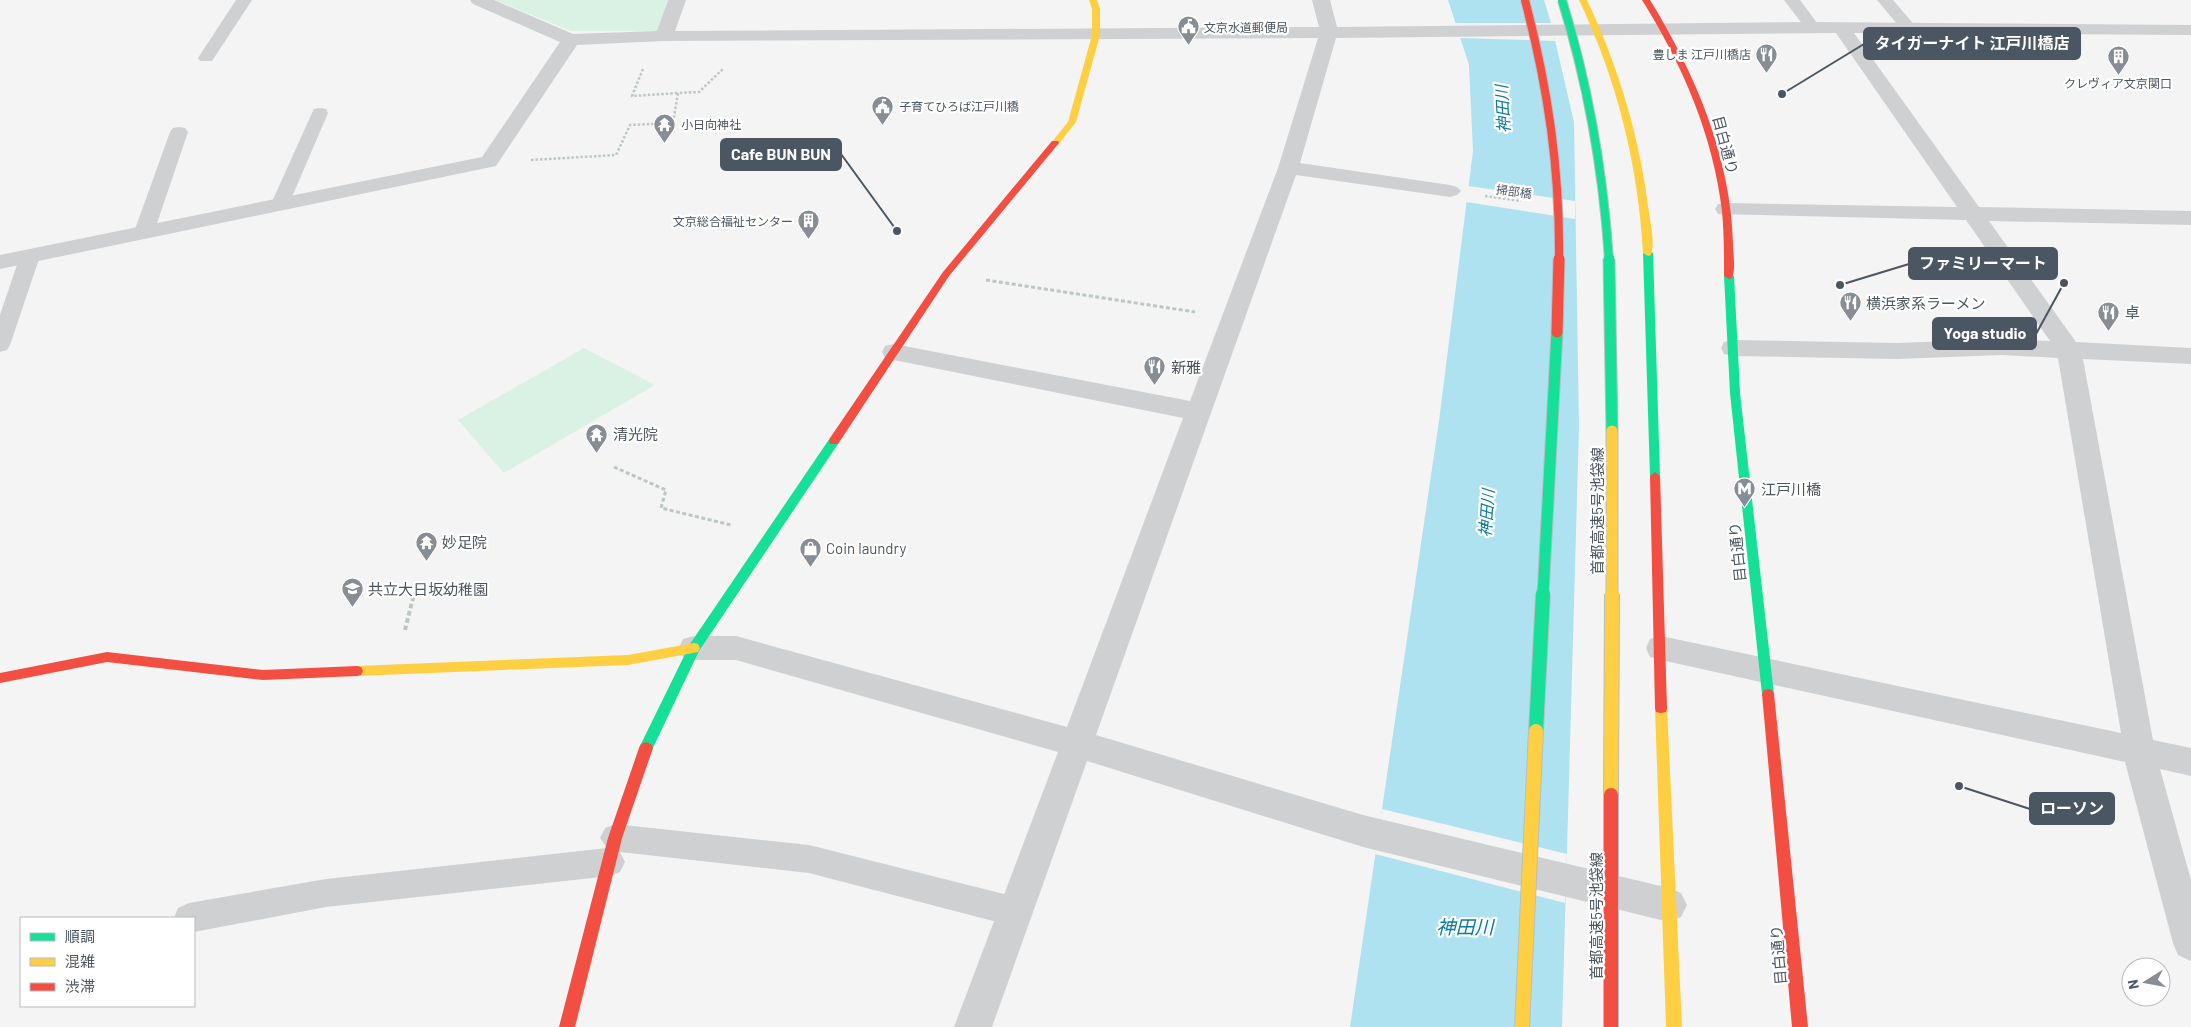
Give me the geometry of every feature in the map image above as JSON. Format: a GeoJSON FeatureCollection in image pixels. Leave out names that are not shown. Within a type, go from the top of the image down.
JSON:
{"type":"FeatureCollection","features":[{"type":"Feature","properties":{"kind":"main road"},"geometry":{"type":"LineString","coordinates":[[567,1027],[612,850],[649,740],[694,648],[946,274],[1072,122],[1096,35],[1096,9],[1093,0]]}},
{"type":"Feature","properties":{"kind":"main road"},"geometry":{"type":"LineString","coordinates":[[1522,1027],[1558,292],[1558,167],[1549,92],[1536,34],[1525,0]]}},
{"type":"Feature","properties":{"kind":"main road","name":"首都高速5号池袋線"},"geometry":{"type":"LineString","coordinates":[[1562,0],[1576,34],[1592,96],[1603,171],[1612,289],[1611,1027]]}},
{"type":"Feature","properties":{"kind":"main road"},"geometry":{"type":"LineString","coordinates":[[1583,0],[1598,29],[1626,113],[1647,218],[1661,648],[1661,729],[1674,1027]]}},
{"type":"Feature","properties":{"kind":"main road","name":"目白通り"},"geometry":{"type":"LineString","coordinates":[[1646,0],[1664,28],[1686,71],[1711,137],[1726,209],[1735,393],[1764,672],[1776,767],[1800,1027]]}},
{"type":"Feature","properties":{"kind":"main road"},"geometry":{"type":"LineString","coordinates":[[0,678],[107,656],[262,675],[628,660],[694,648]]}},
{"type":"Feature","properties":{"kind":"street"},"geometry":{"type":"LineString","coordinates":[[479,0],[571,40],[660,36],[1096,35],[1329,30],[1812,27],[2191,30]]}},
{"type":"Feature","properties":{"kind":"street"},"geometry":{"type":"LineString","coordinates":[[660,36],[677,0]]}},
{"type":"Feature","properties":{"kind":"street"},"geometry":{"type":"LineString","coordinates":[[973,1027],[1016,912],[1075,743],[1288,168],[1329,30],[1321,0]]}},
{"type":"Feature","properties":{"kind":"street"},"geometry":{"type":"LineString","coordinates":[[1841,27],[2068,350],[2136,723],[2138,750],[2191,943]]}},
{"type":"Feature","properties":{"kind":"street"},"geometry":{"type":"LineString","coordinates":[[0,262],[489,162],[571,40]]}},
{"type":"Feature","properties":{"kind":"street"},"geometry":{"type":"LineString","coordinates":[[1288,168],[1450,191]]}},
{"type":"Feature","properties":{"kind":"street"},"geometry":{"type":"LineString","coordinates":[[1726,209],[2191,218]]}},
{"type":"Feature","properties":{"kind":"street"},"geometry":{"type":"LineString","coordinates":[[1733,348],[1897,351],[2002,347],[2191,356]]}},
{"type":"Feature","properties":{"kind":"street"},"geometry":{"type":"LineString","coordinates":[[894,352],[1198,412]]}},
{"type":"Feature","properties":{"kind":"street"},"geometry":{"type":"LineString","coordinates":[[694,648],[736,648],[1075,743],[1363,831],[1669,906]]}},
{"type":"Feature","properties":{"kind":"street"},"geometry":{"type":"LineString","coordinates":[[1661,648],[1764,672],[2191,762]]}},
{"type":"Feature","properties":{"kind":"lane"},"geometry":{"type":"LineString","coordinates":[[206,58],[244,0]]}},
{"type":"Feature","properties":{"kind":"lane"},"geometry":{"type":"LineString","coordinates":[[1792,0],[1812,27]]}},
{"type":"Feature","properties":{"kind":"lane"},"geometry":{"type":"LineString","coordinates":[[1885,0],[1909,28]]}},
{"type":"Feature","properties":{"kind":"lane"},"geometry":{"type":"LineString","coordinates":[[280,204],[320,113]]}},
{"type":"Feature","properties":{"kind":"lane"},"geometry":{"type":"LineString","coordinates":[[144,232],[178,132]]}},
{"type":"Feature","properties":{"kind":"lane"},"geometry":{"type":"LineString","coordinates":[[0,345],[30,256]]}},
{"type":"Feature","properties":{"kind":"lane"},"geometry":{"type":"LineString","coordinates":[[194,917],[326,893],[612,850],[809,859],[1016,912]]}},
{"type":"Feature","properties":{"kind":"path"},"geometry":{"type":"LineString","coordinates":[[660,36],[632,96],[699,92],[731,62]]}},
{"type":"Feature","properties":{"kind":"path"},"geometry":{"type":"LineString","coordinates":[[489,162],[616,155],[630,125],[673,123],[678,94]]}},
{"type":"Feature","properties":{"kind":"path","name":"掃部橋"},"geometry":{"type":"LineString","coordinates":[[1450,191],[1527,202]]}},
{"type":"Feature","properties":{"kind":"path"},"geometry":{"type":"LineString","coordinates":[[946,274],[1233,318]]}},
{"type":"Feature","properties":{"kind":"path"},"geometry":{"type":"LineString","coordinates":[[614,467],[666,490],[661,508],[734,526]]}},
{"type":"Feature","properties":{"kind":"path"},"geometry":{"type":"LineString","coordinates":[[403,639],[417,582]]}},
{"type":"Feature","properties":{"kind":"green space"},"geometry":{"type":"Polygon","coordinates":[[[495,0],[667,0],[658,31],[571,31],[495,0]]]}},
{"type":"Feature","properties":{"kind":"green space"},"geometry":{"type":"Polygon","coordinates":[[[584,348],[655,385],[504,473],[458,420],[584,348]]]}},
{"type":"Feature","properties":{"kind":"water","name":"神田川"},"geometry":{"type":"Polygon","coordinates":[[[1448,0],[1544,0],[1574,122],[1579,427],[1562,1027],[1350,1027],[1439,421],[1473,151],[1469,65],[1448,0]]]}},
{"type":"Feature","properties":{"kind":"pier"},"geometry":{"type":"Polygon","coordinates":[[[1455,23],[1551,23],[1555,41],[1460,38],[1455,23]]]}},
{"type":"Feature","properties":{"kind":"pier"},"geometry":{"type":"Polygon","coordinates":[[[1468,186],[1575,201],[1575,219],[1466,202],[1468,186]]]}},
{"type":"Feature","properties":{"kind":"pier"},"geometry":{"type":"Polygon","coordinates":[[[1382,809],[1567,854],[1565,903],[1375,854],[1382,809]]]}},
{"type":"Feature","properties":{"kind":"traffic: fast"},"geometry":{"type":"LineString","coordinates":[[1562,0],[1579,53],[1600,159],[1609,267],[1612,431]]}},
{"type":"Feature","properties":{"kind":"traffic: fast"},"geometry":{"type":"LineString","coordinates":[[1648,253],[1655,476]]}},
{"type":"Feature","properties":{"kind":"traffic: fast"},"geometry":{"type":"LineString","coordinates":[[1729,276],[1735,393],[1768,694]]}},
{"type":"Feature","properties":{"kind":"traffic: fast"},"geometry":{"type":"LineString","coordinates":[[1536,731],[1557,332]]}},
{"type":"Feature","properties":{"kind":"traffic: fast"},"geometry":{"type":"LineString","coordinates":[[646,748],[694,648],[834,441]]}},
{"type":"Feature","properties":{"kind":"traffic: slow"},"geometry":{"type":"LineString","coordinates":[[1055,143],[1072,122],[1096,35],[1096,9],[1093,0]]}},
{"type":"Feature","properties":{"kind":"traffic: slow"},"geometry":{"type":"LineString","coordinates":[[1583,0],[1597,28],[1609,59],[1629,123],[1642,189],[1648,253]]}},
{"type":"Feature","properties":{"kind":"traffic: slow"},"geometry":{"type":"LineString","coordinates":[[1611,795],[1612,431]]}},
{"type":"Feature","properties":{"kind":"traffic: slow"},"geometry":{"type":"LineString","coordinates":[[357,671],[628,660],[694,648]]}},
{"type":"Feature","properties":{"kind":"traffic: slow"},"geometry":{"type":"LineString","coordinates":[[1661,708],[1674,1027]]}},
{"type":"Feature","properties":{"kind":"traffic: slow"},"geometry":{"type":"LineString","coordinates":[[1522,1027],[1536,731]]}},
{"type":"Feature","properties":{"kind":"traffic: jam"},"geometry":{"type":"LineString","coordinates":[[1525,0],[1544,76],[1555,149],[1559,227],[1557,332]]}},
{"type":"Feature","properties":{"kind":"traffic: jam"},"geometry":{"type":"LineString","coordinates":[[1646,0],[1661,24],[1686,74],[1706,126],[1721,180],[1726,208],[1729,276]]}},
{"type":"Feature","properties":{"kind":"traffic: jam"},"geometry":{"type":"LineString","coordinates":[[834,441],[946,274],[1055,143]]}},
{"type":"Feature","properties":{"kind":"traffic: jam"},"geometry":{"type":"LineString","coordinates":[[1655,476],[1661,708]]}},
{"type":"Feature","properties":{"kind":"traffic: jam"},"geometry":{"type":"LineString","coordinates":[[0,678],[107,657],[263,675],[357,671]]}},
{"type":"Feature","properties":{"kind":"traffic: jam"},"geometry":{"type":"LineString","coordinates":[[1768,694],[1800,1027]]}},
{"type":"Feature","properties":{"kind":"traffic: jam"},"geometry":{"type":"LineString","coordinates":[[567,1027],[615,838],[646,748]]}},
{"type":"Feature","properties":{"kind":"traffic: jam"},"geometry":{"type":"LineString","coordinates":[[1611,795],[1611,1027]]}},
{"type":"Feature","properties":{"kind":"place","name":"文京水道郵便局"},"geometry":{"type":"Point","coordinates":[1188,46]}},
{"type":"Feature","properties":{"kind":"place","name":"豊しま 江戸川橋店"},"geometry":{"type":"Point","coordinates":[1767,73]}},
{"type":"Feature","properties":{"kind":"place","name":"クレヴィア文京関口"},"geometry":{"type":"Point","coordinates":[2118,75]}},
{"type":"Feature","properties":{"kind":"place","name":"タイガーナイト 江戸川橋店"},"geometry":{"type":"Point","coordinates":[1782,94]}},
{"type":"Feature","properties":{"kind":"place","name":"子育てひろば江戸川橋"},"geometry":{"type":"Point","coordinates":[883,125]}},
{"type":"Feature","properties":{"kind":"place","name":"小日向神社"},"geometry":{"type":"Point","coordinates":[665,143]}},
{"type":"Feature","properties":{"kind":"place","name":"Cafe BUN BUN"},"geometry":{"type":"Point","coordinates":[897,231]}},
{"type":"Feature","properties":{"kind":"place","name":"文京総合福祉センター"},"geometry":{"type":"Point","coordinates":[809,240]}},
{"type":"Feature","properties":{"kind":"place","name":"Yoga studio"},"geometry":{"type":"Point","coordinates":[2064,283]}},
{"type":"Feature","properties":{"kind":"place","name":"ファミリーマート"},"geometry":{"type":"Point","coordinates":[1840,285]}},
{"type":"Feature","properties":{"kind":"place","name":"横浜家系ラーメン"},"geometry":{"type":"Point","coordinates":[1850,322]}},
{"type":"Feature","properties":{"kind":"place","name":"卓"},"geometry":{"type":"Point","coordinates":[2109,331]}},
{"type":"Feature","properties":{"kind":"place","name":"新雅"},"geometry":{"type":"Point","coordinates":[1155,386]}},
{"type":"Feature","properties":{"kind":"place","name":"清光院"},"geometry":{"type":"Point","coordinates":[597,453]}},
{"type":"Feature","properties":{"kind":"place","name":"江戸川橋"},"geometry":{"type":"Point","coordinates":[1745,508]}},
{"type":"Feature","properties":{"kind":"place","name":"妙足院"},"geometry":{"type":"Point","coordinates":[426,561]}},
{"type":"Feature","properties":{"kind":"place","name":"Coin laundry"},"geometry":{"type":"Point","coordinates":[810,567]}},
{"type":"Feature","properties":{"kind":"place","name":"共立大日坂幼稚園"},"geometry":{"type":"Point","coordinates":[352,608]}},
{"type":"Feature","properties":{"kind":"place","name":"ローソン"},"geometry":{"type":"Point","coordinates":[1959,786]}}]}
